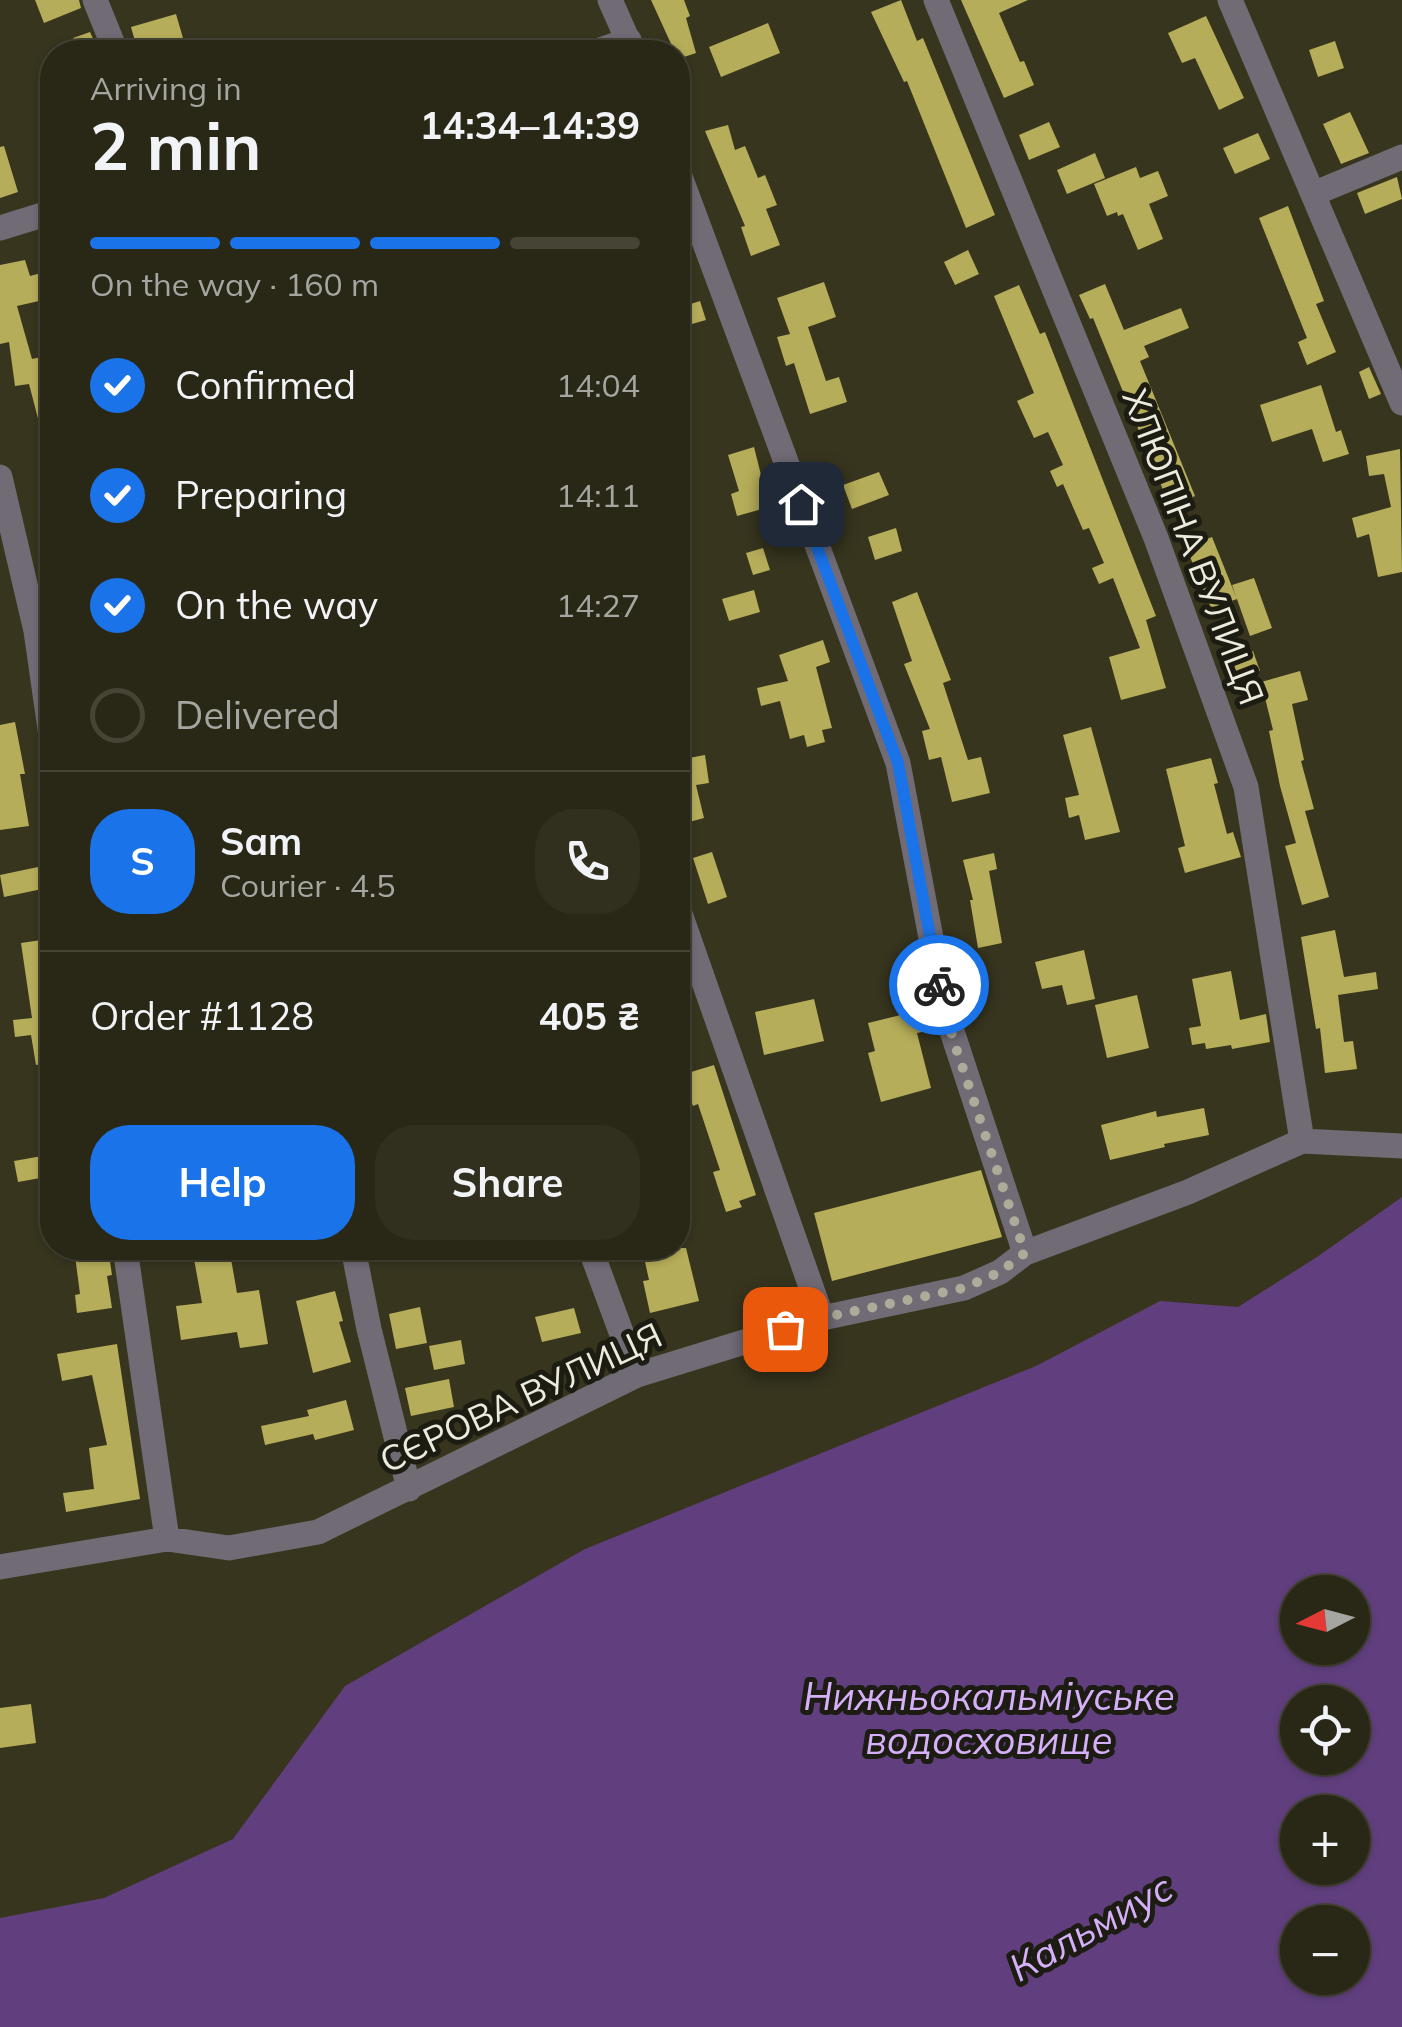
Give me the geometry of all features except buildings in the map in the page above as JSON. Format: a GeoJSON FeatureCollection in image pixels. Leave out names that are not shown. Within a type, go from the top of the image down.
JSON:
{"type":"FeatureCollection","features":[{"type":"Feature","properties":{"kind":"street"},"geometry":{"type":"LineString","coordinates":[[95,0],[111,40]]}},
{"type":"Feature","properties":{"kind":"street"},"geometry":{"type":"LineString","coordinates":[[610,0],[628,40]]}},
{"type":"Feature","properties":{"kind":"street","name":"ХЛЮПІНА ВУЛИЦЯ"},"geometry":{"type":"LineString","coordinates":[[936,0],[1156,538],[1246,787],[1302,1142]]}},
{"type":"Feature","properties":{"kind":"street"},"geometry":{"type":"LineString","coordinates":[[1230,0],[1402,403]]}},
{"type":"Feature","properties":{"kind":"street"},"geometry":{"type":"LineString","coordinates":[[1313,194],[1402,157]]}},
{"type":"Feature","properties":{"kind":"street"},"geometry":{"type":"LineString","coordinates":[[690,203],[898,763],[944,1007],[1025,1253]]}},
{"type":"Feature","properties":{"kind":"street"},"geometry":{"type":"LineString","coordinates":[[0,228],[40,216]]}},
{"type":"Feature","properties":{"kind":"street"},"geometry":{"type":"LineString","coordinates":[[0,477],[40,659]]}},
{"type":"Feature","properties":{"kind":"street"},"geometry":{"type":"LineString","coordinates":[[690,942],[822,1318]]}},
{"type":"Feature","properties":{"kind":"street","name":"СЄРОВА ВУЛИЦЯ"},"geometry":{"type":"LineString","coordinates":[[0,1567],[167,1539],[230,1548],[318,1532],[637,1375],[822,1318],[964,1288],[1000,1272],[1025,1253],[1188,1192],[1302,1142],[1402,1146]]}},
{"type":"Feature","properties":{"kind":"street"},"geometry":{"type":"LineString","coordinates":[[127,1260],[167,1539]]}},
{"type":"Feature","properties":{"kind":"street"},"geometry":{"type":"LineString","coordinates":[[355,1260],[410,1488]]}},
{"type":"Feature","properties":{"kind":"street"},"geometry":{"type":"LineString","coordinates":[[594,1260],[637,1375]]}},
{"type":"Feature","properties":{"kind":"water","name":"Нижньокальміуське водосховище"},"geometry":{"type":"Polygon","coordinates":[[[1402,1197],[1402,2027],[0,2027],[0,1918],[104,1898],[233,1839],[345,1686],[585,1549],[1036,1366],[1160,1301],[1238,1307],[1402,1197]]]}},
{"type":"Feature","properties":{"kind":"way so far"},"geometry":{"type":"LineString","coordinates":[[785,1329],[964,1288],[1000,1272],[1025,1253],[953,1039],[939,985]]}},
{"type":"Feature","properties":{"kind":"route"},"geometry":{"type":"LineString","coordinates":[[801,504],[898,763],[939,985]]}},
{"type":"Feature","properties":{"kind":"water label","name":"Кальмиус"},"geometry":{"type":"Point","coordinates":[1091,1928]}}]}
